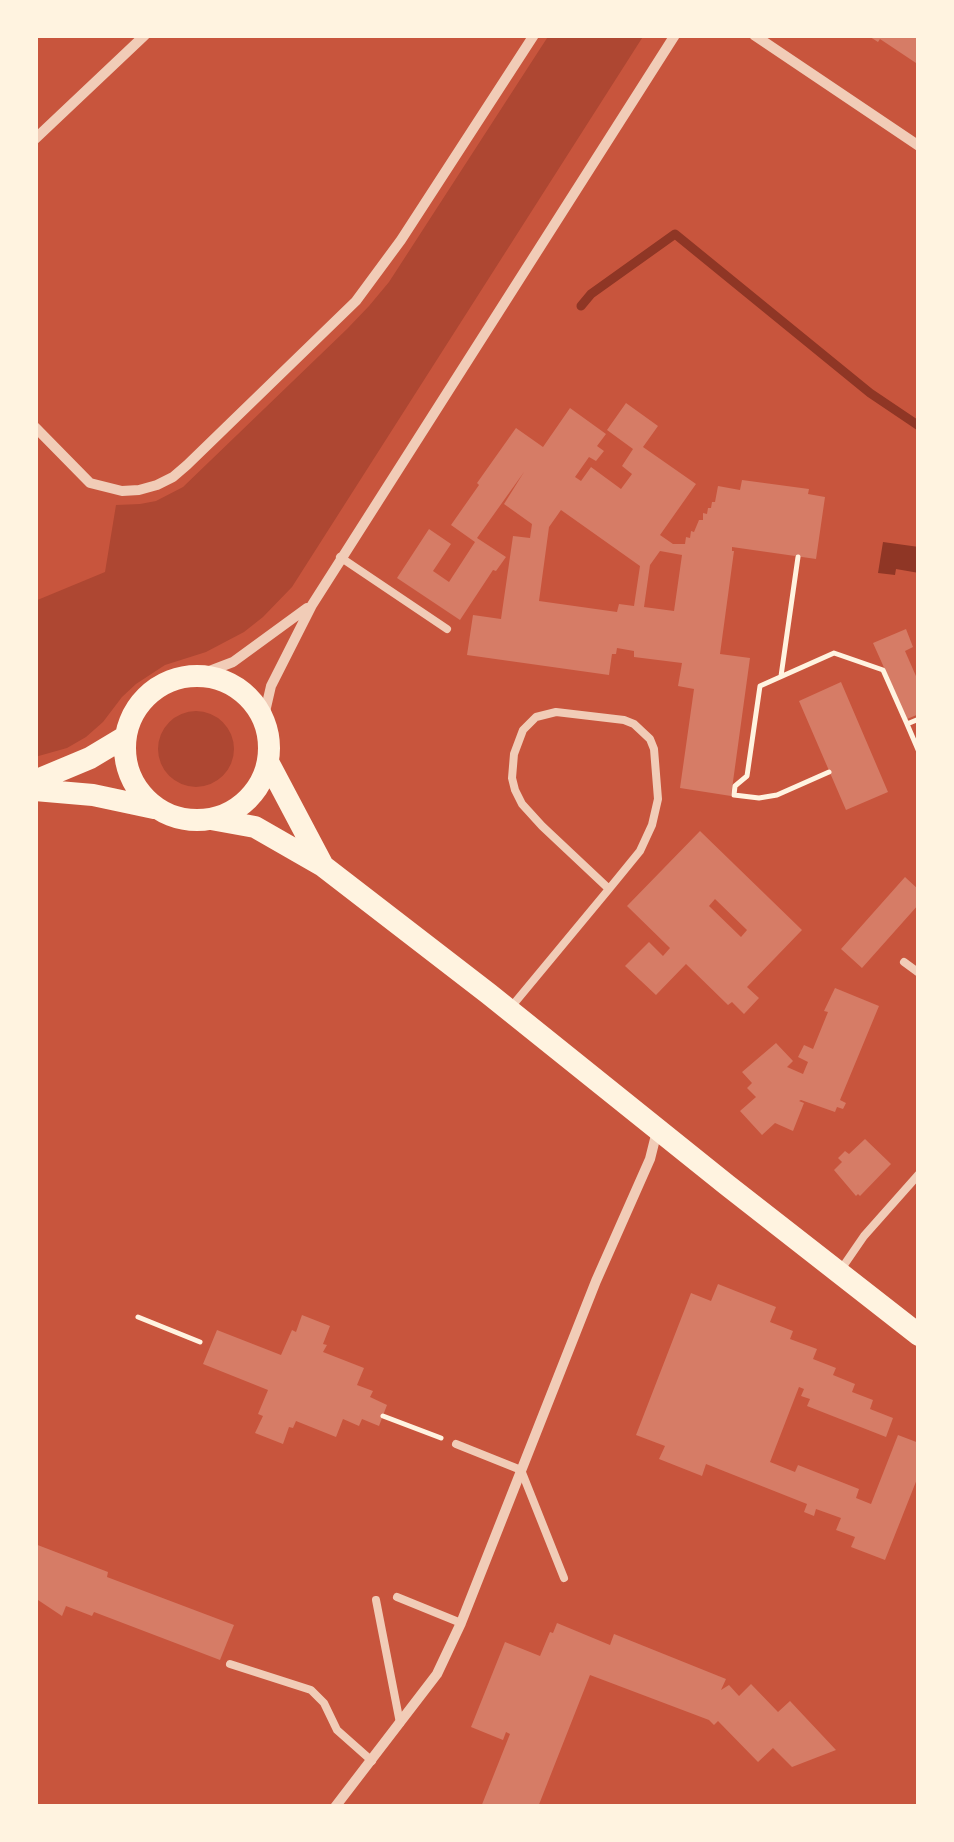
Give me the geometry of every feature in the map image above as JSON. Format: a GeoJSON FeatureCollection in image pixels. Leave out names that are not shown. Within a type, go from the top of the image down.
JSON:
{"type":"FeatureCollection","features":[{"type":"Feature","properties":{"kind":"main road"},"geometry":{"type":"LineString","coordinates":[[157,809],[132,781],[125,759],[125,738],[135,709],[151,691],[172,679],[199,675],[220,679],[240,690],[256,706],[269,741],[268,762],[261,782],[232,811],[211,819]]}},
{"type":"Feature","properties":{"kind":"main road"},"geometry":{"type":"LineString","coordinates":[[35,781],[125,738]]}},
{"type":"Feature","properties":{"kind":"main road"},"geometry":{"type":"LineString","coordinates":[[268,762],[323,866]]}},
{"type":"Feature","properties":{"kind":"main road"},"geometry":{"type":"LineString","coordinates":[[35,790],[93,796],[157,809],[183,819],[211,819],[255,828],[323,866],[919,1335]]}},
{"type":"Feature","properties":{"kind":"street"},"geometry":{"type":"LineString","coordinates":[[35,139],[144,35]]}},
{"type":"Feature","properties":{"kind":"street"},"geometry":{"type":"LineString","coordinates":[[35,428],[90,483],[140,490],[173,477],[187,466],[356,301],[401,240],[534,35]]}},
{"type":"Feature","properties":{"kind":"street"},"geometry":{"type":"LineString","coordinates":[[266,725],[271,686],[340,557],[675,35]]}},
{"type":"Feature","properties":{"kind":"street"},"geometry":{"type":"LineString","coordinates":[[754,35],[919,146]]}},
{"type":"Feature","properties":{"kind":"street"},"geometry":{"type":"LineString","coordinates":[[199,675],[232,662],[312,605]]}},
{"type":"Feature","properties":{"kind":"street"},"geometry":{"type":"LineString","coordinates":[[336,1807],[437,1674],[596,1281],[650,1159],[657,1128]]}},
{"type":"Feature","properties":{"kind":"lane"},"geometry":{"type":"LineString","coordinates":[[340,557],[447,628]]}},
{"type":"Feature","properties":{"kind":"lane"},"geometry":{"type":"LineString","coordinates":[[509,1010],[609,889],[640,851],[658,799],[654,749],[643,731],[624,720],[556,712],[536,718],[523,730],[514,754],[515,790],[542,826],[609,889]]}},
{"type":"Feature","properties":{"kind":"lane"},"geometry":{"type":"LineString","coordinates":[[904,962],[919,972]]}},
{"type":"Feature","properties":{"kind":"lane"},"geometry":{"type":"LineString","coordinates":[[839,1272],[864,1236],[919,1174]]}},
{"type":"Feature","properties":{"kind":"lane"},"geometry":{"type":"LineString","coordinates":[[456,1444],[521,1470],[564,1578]]}},
{"type":"Feature","properties":{"kind":"lane"},"geometry":{"type":"LineString","coordinates":[[397,1598],[460,1623]]}},
{"type":"Feature","properties":{"kind":"lane"},"geometry":{"type":"LineString","coordinates":[[376,1600],[400,1724]]}},
{"type":"Feature","properties":{"kind":"lane"},"geometry":{"type":"LineString","coordinates":[[230,1664],[311,1690],[324,1702],[337,1730],[372,1761]]}},
{"type":"Feature","properties":{"kind":"path"},"geometry":{"type":"LineString","coordinates":[[781,676],[798,556]]}},
{"type":"Feature","properties":{"kind":"path"},"geometry":{"type":"LineString","coordinates":[[829,772],[777,795],[734,795],[734,786],[748,776],[760,686],[834,653],[884,670],[919,752]]}},
{"type":"Feature","properties":{"kind":"path"},"geometry":{"type":"LineString","coordinates":[[907,724],[919,718]]}},
{"type":"Feature","properties":{"kind":"path"},"geometry":{"type":"LineString","coordinates":[[138,1317],[200,1342]]}},
{"type":"Feature","properties":{"kind":"path"},"geometry":{"type":"LineString","coordinates":[[383,1416],[456,1444]]}},
{"type":"Feature","properties":{"kind":"shaded area"},"geometry":{"type":"Polygon","coordinates":[[[549,35],[644,35],[292,587],[244,632],[206,652],[165,665],[136,684],[86,737],[67,748],[35,757],[35,601],[105,572],[116,505],[156,501],[183,487],[369,306],[389,282],[549,35]]]}},
{"type":"Feature","properties":{"kind":"shaded area"},"geometry":{"type":"Polygon","coordinates":[[[883,542],[919,547],[919,573],[896,569],[895,575],[878,573],[883,542]]]}},
{"type":"Feature","properties":{"kind":"shaded area"},"geometry":{"type":"Polygon","coordinates":[[[196,711],[223,722],[234,749],[223,776],[196,787],[169,776],[158,749],[169,722],[196,711]]]}},
{"type":"Feature","properties":{"kind":"building"},"geometry":{"type":"Polygon","coordinates":[[[867,35],[919,35],[919,65],[880,39],[878,42],[867,35]]]}},
{"type":"Feature","properties":{"kind":"building"},"geometry":{"type":"Polygon","coordinates":[[[626,403],[658,426],[643,447],[696,484],[660,535],[673,544],[685,544],[686,537],[690,538],[691,531],[703,520],[703,513],[707,514],[715,502],[718,486],[740,490],[742,480],[809,489],[808,494],[825,497],[816,559],[732,547],[720,654],[750,658],[731,796],[680,788],[694,689],[678,686],[682,663],[634,657],[634,651],[617,648],[616,654],[612,654],[609,675],[467,655],[473,615],[501,619],[513,536],[530,538],[532,524],[504,504],[524,472],[477,538],[506,557],[460,620],[397,578],[429,529],[451,544],[433,571],[449,582],[475,542],[451,525],[516,428],[543,447],[570,408],[606,434],[597,446],[604,451],[596,461],[589,457],[575,477],[581,481],[591,467],[621,489],[632,474],[622,466],[633,449],[607,430],[626,403]],[[561,510],[549,527],[539,601],[617,612],[619,604],[634,606],[640,566],[561,510]],[[660,551],[650,565],[644,607],[674,611],[682,555],[660,551]]]}},
{"type":"Feature","properties":{"kind":"building"},"geometry":{"type":"Polygon","coordinates":[[[906,629],[913,647],[905,651],[919,683],[919,714],[907,719],[873,643],[906,629]]]}},
{"type":"Feature","properties":{"kind":"building"},"geometry":{"type":"Polygon","coordinates":[[[841,682],[888,792],[846,810],[799,701],[841,682]]]}},
{"type":"Feature","properties":{"kind":"building"},"geometry":{"type":"Polygon","coordinates":[[[700,831],[802,930],[747,987],[759,998],[744,1014],[732,1002],[728,1005],[686,964],[656,995],[625,966],[649,942],[663,956],[670,948],[627,906],[700,831]],[[715,899],[709,906],[741,937],[747,930],[715,899]]]}},
{"type":"Feature","properties":{"kind":"building"},"geometry":{"type":"Polygon","coordinates":[[[905,877],[919,890],[919,904],[862,968],[841,949],[905,877]]]}},
{"type":"Feature","properties":{"kind":"building"},"geometry":{"type":"Polygon","coordinates":[[[835,988],[879,1006],[840,1100],[846,1103],[835,1112],[801,1100],[804,1103],[793,1131],[775,1123],[762,1135],[740,1111],[756,1097],[747,1088],[752,1083],[742,1072],[776,1043],[793,1061],[787,1067],[803,1074],[808,1062],[798,1057],[804,1045],[813,1049],[835,988]]]}},
{"type":"Feature","properties":{"kind":"building"},"geometry":{"type":"Polygon","coordinates":[[[865,1139],[891,1164],[856,1196],[834,1170],[845,1151],[849,1154],[865,1139]]]}},
{"type":"Feature","properties":{"kind":"building"},"geometry":{"type":"Polygon","coordinates":[[[718,1284],[776,1307],[770,1322],[793,1331],[790,1339],[817,1349],[813,1359],[836,1368],[833,1375],[855,1384],[852,1392],[873,1400],[870,1409],[893,1418],[886,1437],[807,1406],[810,1399],[801,1396],[804,1389],[799,1387],[770,1462],[795,1472],[798,1465],[859,1489],[856,1498],[871,1504],[898,1435],[919,1443],[919,1474],[885,1560],[851,1547],[855,1537],[836,1530],[841,1518],[816,1509],[814,1516],[804,1512],[807,1504],[706,1464],[702,1476],[659,1459],[665,1446],[636,1435],[691,1293],[711,1301],[718,1284]]]}},
{"type":"Feature","properties":{"kind":"building"},"geometry":{"type":"Polygon","coordinates":[[[302,1315],[330,1326],[323,1352],[364,1368],[357,1385],[373,1391],[370,1397],[387,1405],[379,1426],[362,1419],[359,1426],[343,1419],[336,1437],[296,1421],[293,1428],[289,1427],[283,1444],[255,1433],[268,1390],[203,1364],[217,1330],[281,1355],[302,1315]]]}},
{"type":"Feature","properties":{"kind":"building"},"geometry":{"type":"Polygon","coordinates":[[[35,1544],[108,1572],[107,1577],[234,1625],[220,1660],[94,1612],[92,1616],[66,1606],[62,1616],[35,1598],[35,1544]]]}},
{"type":"Feature","properties":{"kind":"building"},"geometry":{"type":"Polygon","coordinates":[[[557,1623],[610,1645],[614,1634],[726,1679],[721,1690],[729,1685],[739,1696],[751,1684],[778,1712],[790,1701],[836,1750],[792,1767],[773,1748],[758,1762],[718,1721],[714,1725],[590,1675],[538,1807],[481,1807],[510,1734],[506,1732],[503,1740],[471,1727],[505,1642],[540,1656],[557,1623]]]}},
{"type":"Feature","properties":{"kind":"waterway"},"geometry":{"type":"LineString","coordinates":[[581,306],[591,294],[675,234],[870,393],[919,426]]}}]}
